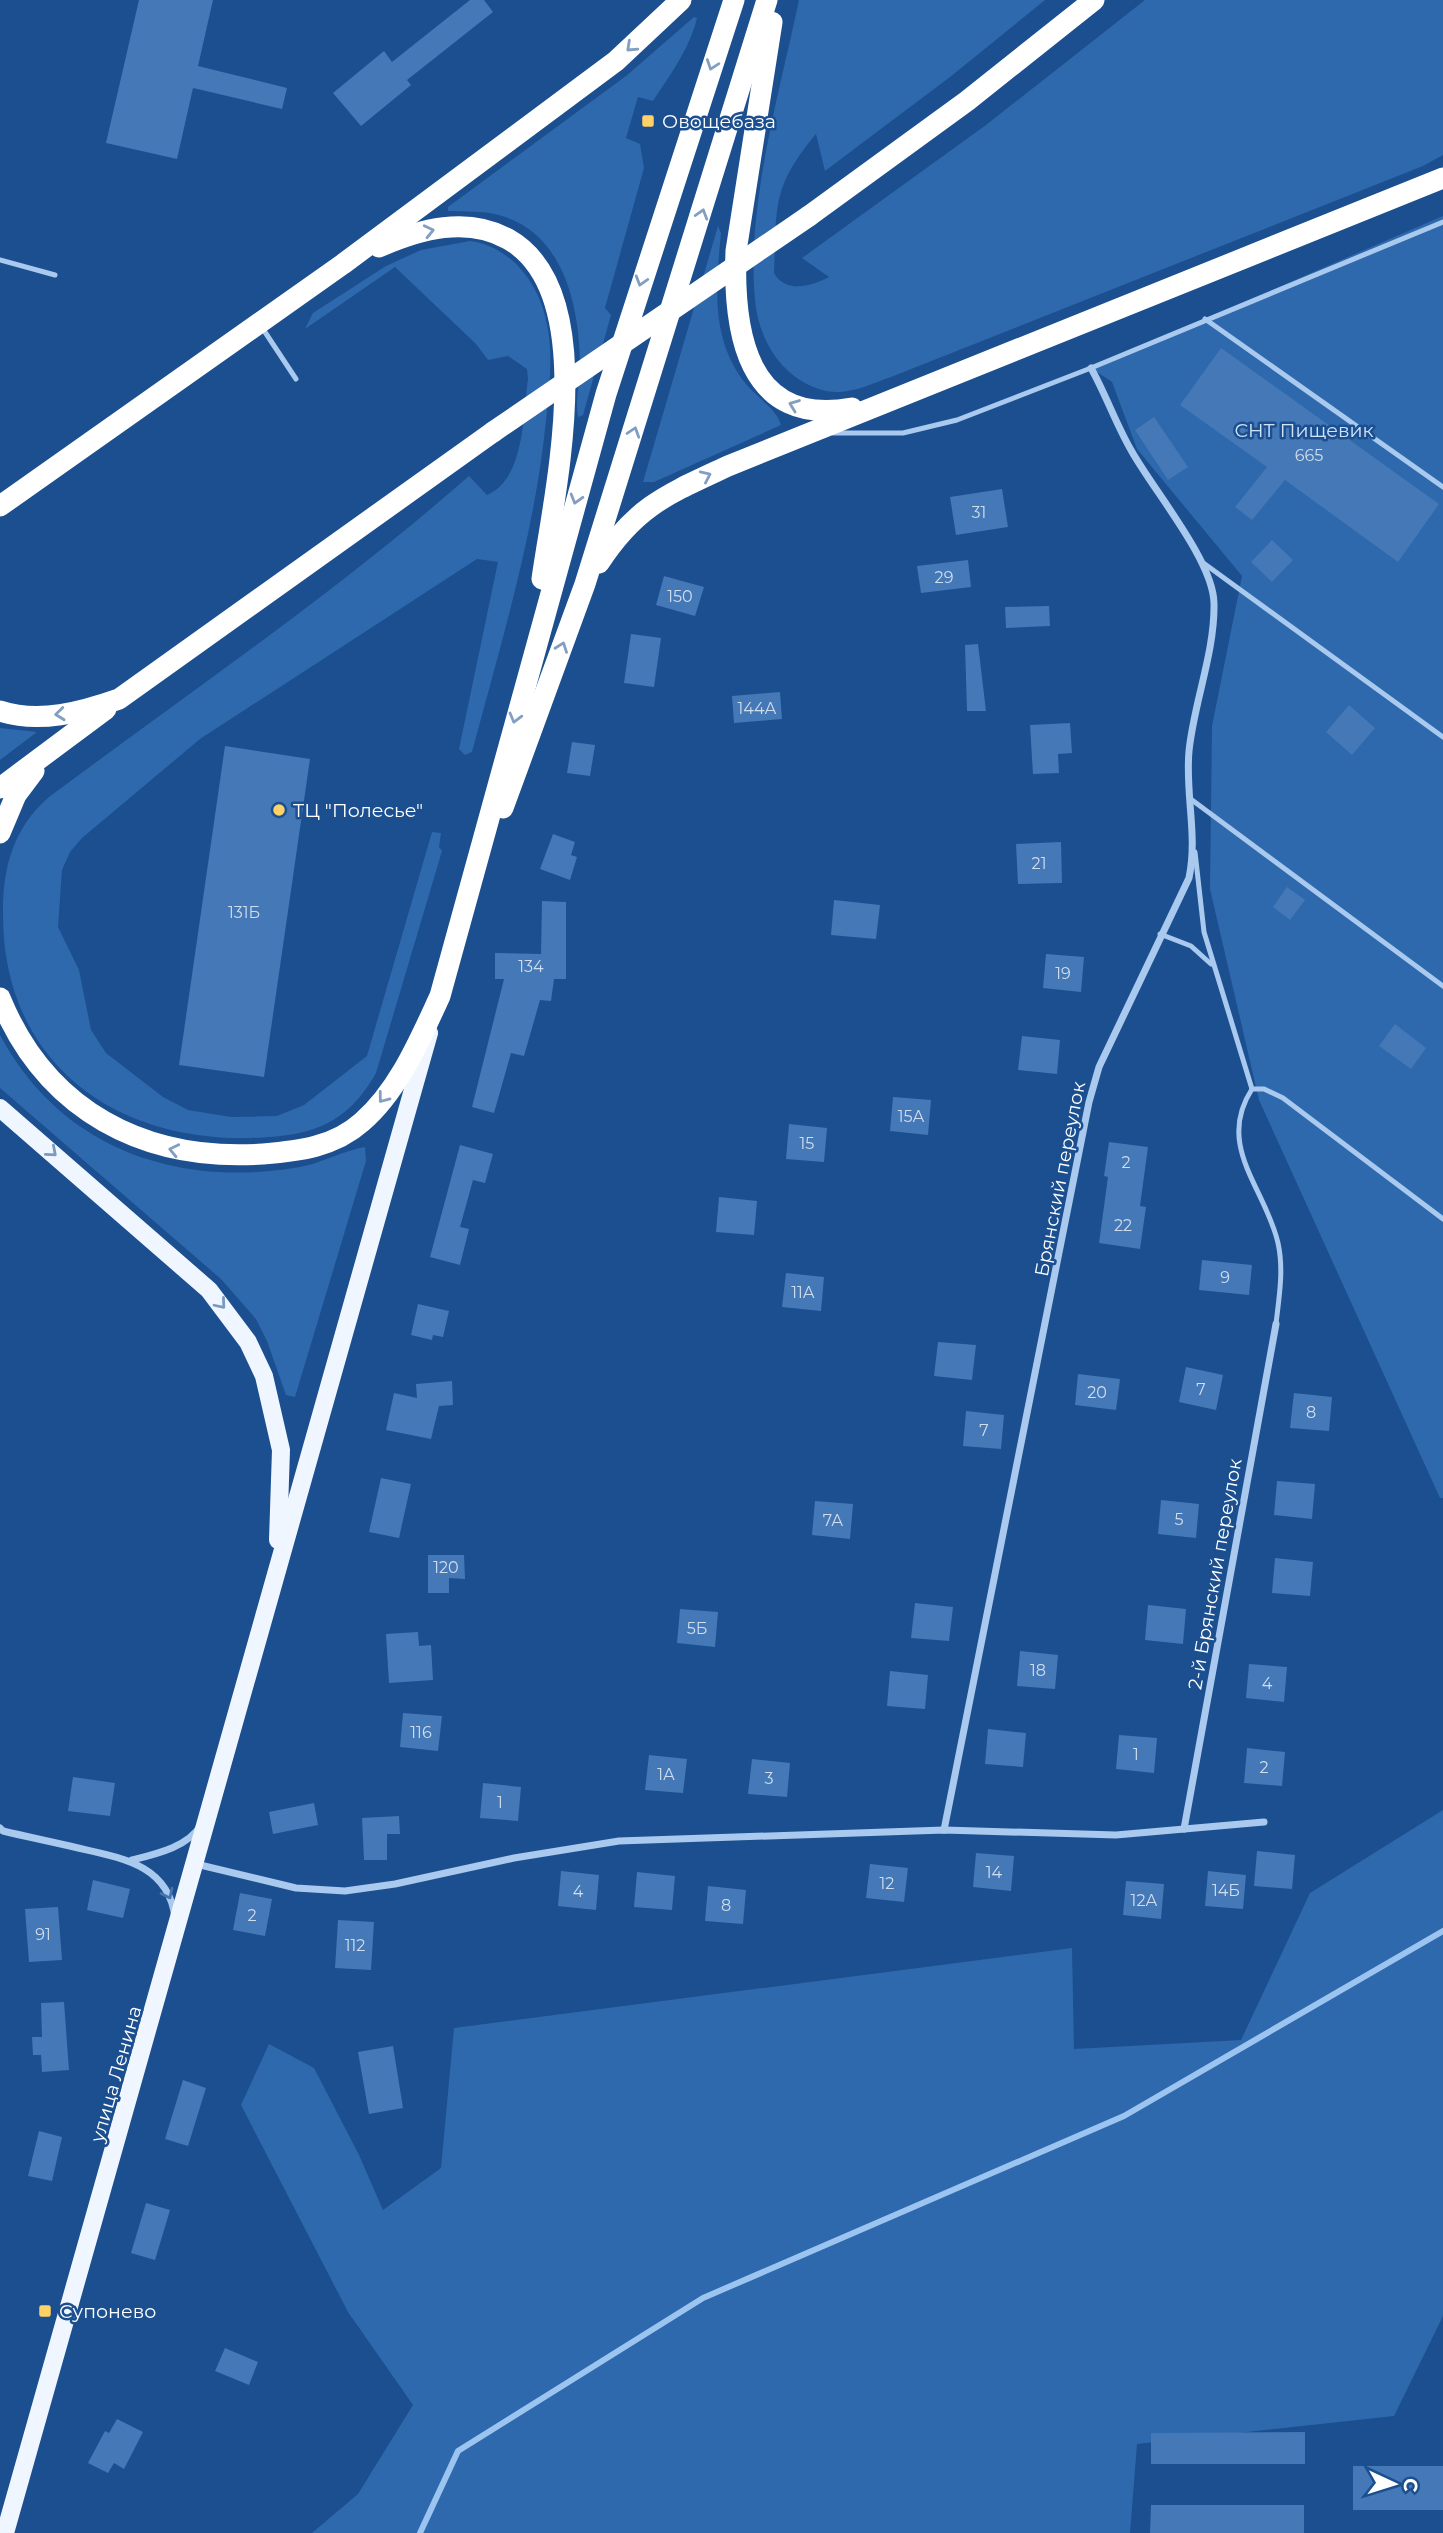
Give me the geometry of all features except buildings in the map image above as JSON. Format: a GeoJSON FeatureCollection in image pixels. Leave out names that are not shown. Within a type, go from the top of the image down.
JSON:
{"type":"FeatureCollection","features":[{"type":"Feature","properties":{"kind":"highway"},"geometry":{"type":"LineString","coordinates":[[0,506],[343,264],[617,61],[681,0]]}},
{"type":"Feature","properties":{"kind":"highway"},"geometry":{"type":"LineString","coordinates":[[0,998],[15,1031],[39,1065],[78,1104],[99,1120],[143,1141],[167,1148],[228,1155],[307,1149],[340,1137],[361,1123],[393,1085],[440,996],[606,394],[734,0]]}},
{"type":"Feature","properties":{"kind":"highway"},"geometry":{"type":"LineString","coordinates":[[463,918],[585,584],[767,0]]}},
{"type":"Feature","properties":{"kind":"highway"},"geometry":{"type":"LineString","coordinates":[[776,0],[736,251],[734,288],[741,341],[768,389],[794,407],[810,411],[843,410],[908,393]]}},
{"type":"Feature","properties":{"kind":"highway"},"geometry":{"type":"LineString","coordinates":[[0,788],[119,699],[494,432],[809,216],[955,110],[1094,0]]}},
{"type":"Feature","properties":{"kind":"highway"},"geometry":{"type":"LineString","coordinates":[[585,584],[620,532],[653,503],[727,466],[1443,176]]}},
{"type":"Feature","properties":{"kind":"highway"},"geometry":{"type":"LineString","coordinates":[[343,264],[413,234],[464,226],[485,229],[512,242],[531,260],[546,282],[559,319],[564,396],[558,466],[533,652]]}},
{"type":"Feature","properties":{"kind":"highway"},"geometry":{"type":"LineString","coordinates":[[0,711],[19,715],[55,715],[93,708],[119,699]]}},
{"type":"Feature","properties":{"kind":"highway"},"geometry":{"type":"LineString","coordinates":[[0,833],[16,795],[50,751]]}},
{"type":"Feature","properties":{"kind":"main road"},"geometry":{"type":"LineString","coordinates":[[262,1625],[440,996]]}},
{"type":"Feature","properties":{"kind":"main road"},"geometry":{"type":"LineString","coordinates":[[0,1108],[199,1280],[232,1317],[248,1342],[264,1376],[281,1450],[279,1537],[262,1625]]}},
{"type":"Feature","properties":{"kind":"main road","name":"улица Ленина"},"geometry":{"type":"LineString","coordinates":[[5,2533],[175,1944],[262,1625]]}},
{"type":"Feature","properties":{"kind":"street","name":"Брянский переулок"},"geometry":{"type":"LineString","coordinates":[[944,1830],[1089,1102],[1099,1067],[1160,934],[1189,878],[1194,850],[1189,754],[1193,719],[1213,627],[1214,602],[1211,584],[1202,562],[1130,448],[1091,368]]}},
{"type":"Feature","properties":{"kind":"street","name":"2-й Брянский переулок"},"geometry":{"type":"LineString","coordinates":[[1184,1829],[1276,1324]]}},
{"type":"Feature","properties":{"kind":"street"},"geometry":{"type":"LineString","coordinates":[[132,1860],[171,1848],[187,1839],[198,1830],[210,1809]]}},
{"type":"Feature","properties":{"kind":"street"},"geometry":{"type":"LineString","coordinates":[[195,1864],[296,1888],[345,1891],[395,1884],[514,1858],[619,1841],[944,1830],[1116,1835],[1264,1822]]}},
{"type":"Feature","properties":{"kind":"street"},"geometry":{"type":"LineString","coordinates":[[0,1828],[132,1860],[153,1873],[172,1899],[175,1944]]}},
{"type":"Feature","properties":{"kind":"lane"},"geometry":{"type":"LineString","coordinates":[[808,433],[903,433],[930,428],[1091,368],[1443,222]]}},
{"type":"Feature","properties":{"kind":"lane"},"geometry":{"type":"LineString","coordinates":[[0,260],[55,275]]}},
{"type":"Feature","properties":{"kind":"lane"},"geometry":{"type":"LineString","coordinates":[[1205,319],[1443,488]]}},
{"type":"Feature","properties":{"kind":"lane"},"geometry":{"type":"LineString","coordinates":[[259,323],[296,379]]}},
{"type":"Feature","properties":{"kind":"lane"},"geometry":{"type":"LineString","coordinates":[[1202,562],[1443,737]]}},
{"type":"Feature","properties":{"kind":"lane"},"geometry":{"type":"LineString","coordinates":[[1192,800],[1443,986]]}},
{"type":"Feature","properties":{"kind":"lane"},"geometry":{"type":"LineString","coordinates":[[1194,850],[1204,932],[1252,1089],[1241,1108],[1241,1155],[1249,1178],[1272,1219],[1279,1245],[1282,1271],[1276,1324]]}},
{"type":"Feature","properties":{"kind":"lane"},"geometry":{"type":"LineString","coordinates":[[1160,934],[1191,946],[1213,967]]}},
{"type":"Feature","properties":{"kind":"lane"},"geometry":{"type":"LineString","coordinates":[[1252,1089],[1264,1089],[1283,1098],[1443,1219]]}},
{"type":"Feature","properties":{"kind":"green space"},"geometry":{"type":"Polygon","coordinates":[[[799,0],[1045,0],[950,77],[825,171],[816,134],[791,169],[779,199],[774,273],[779,280],[792,286],[807,285],[829,277],[802,258],[986,125],[1145,0],[1443,0],[1443,155],[1423,166],[891,377],[853,390],[824,390],[790,373],[774,355],[763,334],[755,299],[755,226],[760,188],[774,110],[799,0]]]}},
{"type":"Feature","properties":{"kind":"green space"},"geometry":{"type":"Polygon","coordinates":[[[694,17],[697,18],[694,29],[684,51],[653,101],[638,97],[626,138],[640,144],[644,168],[605,308],[611,315],[583,415],[578,417],[580,363],[576,319],[564,275],[554,256],[540,239],[523,225],[495,214],[448,211],[448,207],[626,76],[694,17]]]}},
{"type":"Feature","properties":{"kind":"green space","name":"СНТ Пищевик"},"geometry":{"type":"Polygon","coordinates":[[[1443,216],[1443,1498],[1440,1498],[1259,1100],[1210,889],[1212,726],[1242,576],[1137,449],[1112,382],[1091,368],[1443,216]]]}},
{"type":"Feature","properties":{"kind":"green space"},"geometry":{"type":"Polygon","coordinates":[[[718,226],[721,233],[718,311],[726,349],[746,384],[771,408],[781,425],[654,482],[643,482],[718,226]]]}},
{"type":"Feature","properties":{"kind":"green space"},"geometry":{"type":"Polygon","coordinates":[[[470,241],[500,252],[523,272],[532,285],[545,314],[550,363],[546,420],[534,504],[516,588],[472,752],[465,755],[459,749],[498,562],[477,559],[200,739],[82,838],[70,852],[62,870],[58,927],[79,970],[91,1030],[106,1053],[163,1097],[188,1110],[231,1117],[277,1116],[304,1105],[367,1056],[432,832],[441,833],[439,847],[442,851],[376,1073],[352,1105],[339,1116],[309,1131],[252,1138],[201,1135],[153,1125],[111,1107],[74,1082],[44,1049],[21,1009],[7,963],[3,911],[5,878],[13,848],[27,821],[49,797],[315,601],[469,476],[487,495],[499,487],[509,475],[523,427],[527,369],[508,356],[488,360],[476,344],[395,267],[305,329],[313,313],[386,266],[421,250],[470,241]]]}},
{"type":"Feature","properties":{"kind":"green space"},"geometry":{"type":"Polygon","coordinates":[[[0,728],[37,732],[0,760],[0,728]]]}},
{"type":"Feature","properties":{"kind":"green space"},"geometry":{"type":"Polygon","coordinates":[[[0,1035],[25,1074],[54,1106],[87,1131],[124,1151],[164,1164],[205,1171],[249,1172],[294,1168],[365,1147],[366,1161],[295,1397],[286,1395],[267,1341],[256,1319],[221,1279],[0,1088],[0,1035]]]}},
{"type":"Feature","properties":{"kind":"green space"},"geometry":{"type":"Polygon","coordinates":[[[1443,1810],[1443,2316],[1394,2416],[1137,2444],[1130,2533],[312,2533],[358,2494],[413,2405],[348,2312],[241,2105],[269,2044],[314,2068],[359,2155],[383,2210],[441,2168],[454,2028],[1072,1948],[1074,2049],[1241,2040],[1310,1893],[1443,1810]]]}},
{"type":"Feature","properties":{"kind":"waterway"},"geometry":{"type":"LineString","coordinates":[[420,2533],[458,2451],[703,2298],[1124,2116],[1443,1931]]}},
{"type":"Feature","properties":{"kind":"place","name":"Овощебаза"},"geometry":{"type":"Point","coordinates":[648,121]}},
{"type":"Feature","properties":{"kind":"place","name":"ТЦ \"Полесье\""},"geometry":{"type":"Point","coordinates":[279,810]}},
{"type":"Feature","properties":{"kind":"place","name":"Супонево"},"geometry":{"type":"Point","coordinates":[45,2311]}}]}
